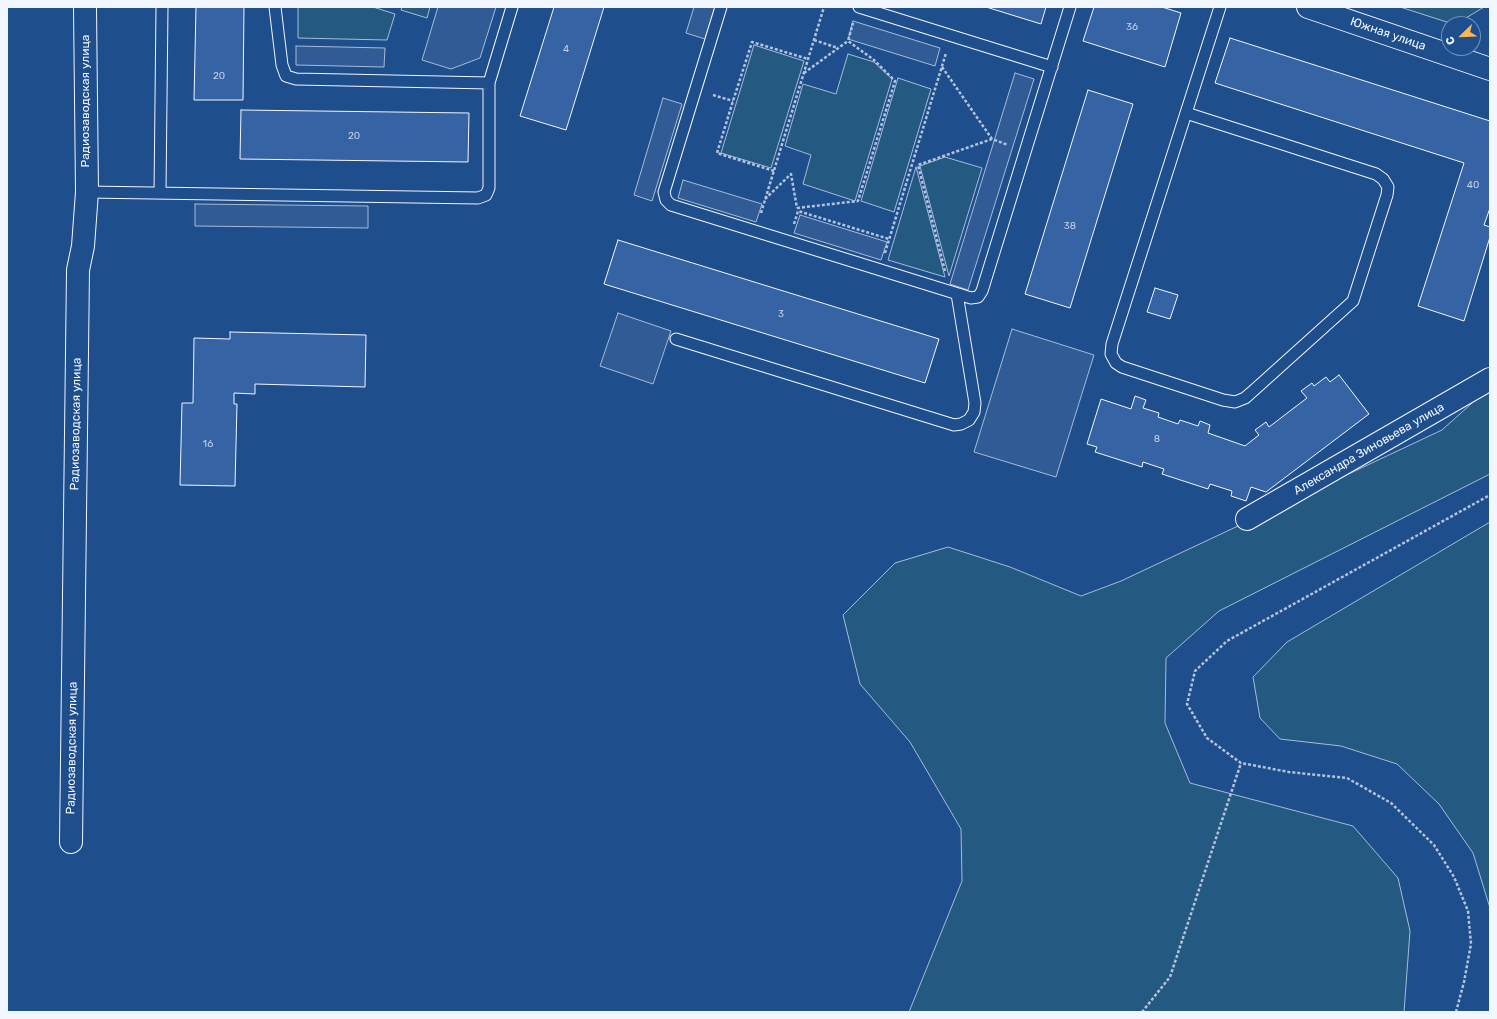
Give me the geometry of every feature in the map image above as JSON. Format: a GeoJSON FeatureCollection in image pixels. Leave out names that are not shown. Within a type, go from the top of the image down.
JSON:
{"type":"FeatureCollection","features":[{"type":"Feature","properties":{"kind":"street","name":"Радиозаводская улица"},"geometry":{"type":"LineString","coordinates":[[71,842],[78,270],[83,246],[87,192],[85,7]]}},
{"type":"Feature","properties":{"kind":"street","name":"Южная улица"},"geometry":{"type":"LineString","coordinates":[[1308,7],[1490,69]]}},
{"type":"Feature","properties":{"kind":"street","name":"Александра Зиновьева улица"},"geometry":{"type":"LineString","coordinates":[[1247,519],[1490,379]]}},
{"type":"Feature","properties":{"kind":"lane"},"geometry":{"type":"LineString","coordinates":[[160,192],[162,7]]}},
{"type":"Feature","properties":{"kind":"lane"},"geometry":{"type":"LineString","coordinates":[[275,7],[282,65],[286,76],[296,79],[488,83]]}},
{"type":"Feature","properties":{"kind":"lane"},"geometry":{"type":"LineString","coordinates":[[87,192],[478,198],[486,195],[489,188],[488,83],[512,7]]}},
{"type":"Feature","properties":{"kind":"lane"},"geometry":{"type":"LineString","coordinates":[[721,7],[664,192],[666,200],[671,205],[971,298],[978,296],[982,291],[1070,7]]}},
{"type":"Feature","properties":{"kind":"lane"},"geometry":{"type":"LineString","coordinates":[[859,7],[1052,66]]}},
{"type":"Feature","properties":{"kind":"lane"},"geometry":{"type":"LineString","coordinates":[[1186,113],[1376,174],[1383,179],[1388,187],[1387,195],[1353,301],[1245,398],[1235,402],[1224,400],[1122,367],[1116,363],[1111,354],[1112,344],[1186,113],[1220,7]]}},
{"type":"Feature","properties":{"kind":"lane"},"geometry":{"type":"LineString","coordinates":[[676,339],[954,425],[961,424],[969,420],[974,412],[975,402],[957,294]]}},
{"type":"Feature","properties":{"kind":"path"},"geometry":{"type":"LineString","coordinates":[[755,231],[824,7]]}},
{"type":"Feature","properties":{"kind":"path"},"geometry":{"type":"LineString","coordinates":[[804,73],[848,41],[854,20]]}},
{"type":"Feature","properties":{"kind":"path"},"geometry":{"type":"LineString","coordinates":[[880,270],[952,36]]}},
{"type":"Feature","properties":{"kind":"path"},"geometry":{"type":"LineString","coordinates":[[814,40],[838,48]]}},
{"type":"Feature","properties":{"kind":"path"},"geometry":{"type":"LineString","coordinates":[[797,209],[858,201],[895,81],[874,60],[848,41]]}},
{"type":"Feature","properties":{"kind":"path"},"geometry":{"type":"LineString","coordinates":[[774,171],[717,153],[752,42],[808,59]]}},
{"type":"Feature","properties":{"kind":"path"},"geometry":{"type":"LineString","coordinates":[[942,67],[992,140]]}},
{"type":"Feature","properties":{"kind":"path"},"geometry":{"type":"LineString","coordinates":[[913,163],[918,165],[992,140],[1026,150]]}},
{"type":"Feature","properties":{"kind":"path"},"geometry":{"type":"LineString","coordinates":[[918,165],[947,279],[944,290]]}},
{"type":"Feature","properties":{"kind":"path"},"geometry":{"type":"LineString","coordinates":[[765,199],[791,174],[797,209],[788,241]]}},
{"type":"Feature","properties":{"kind":"path"},"geometry":{"type":"LineString","coordinates":[[797,209],[889,239]]}},
{"type":"Feature","properties":{"kind":"path"},"geometry":{"type":"LineString","coordinates":[[1456,1012],[1464,982],[1471,944],[1468,911],[1454,877],[1434,845],[1391,803],[1347,778],[1289,772],[1241,763],[1207,738],[1187,704],[1195,671],[1227,641],[1490,494]]}},
{"type":"Feature","properties":{"kind":"path"},"geometry":{"type":"LineString","coordinates":[[1142,1012],[1170,976],[1241,763]]}},
{"type":"Feature","properties":{"kind":"shaded area"},"geometry":{"type":"Polygon","coordinates":[[[298,7],[373,7],[395,14],[387,40],[298,38],[298,7]]]}},
{"type":"Feature","properties":{"kind":"shaded area"},"geometry":{"type":"Polygon","coordinates":[[[402,7],[430,7],[427,18],[401,10],[402,7]]]}},
{"type":"Feature","properties":{"kind":"shaded area"},"geometry":{"type":"Polygon","coordinates":[[[438,7],[496,7],[480,58],[451,69],[422,60],[438,7]]]}},
{"type":"Feature","properties":{"kind":"shaded area"},"geometry":{"type":"Polygon","coordinates":[[[694,7],[715,7],[705,39],[686,33],[694,7]]]}},
{"type":"Feature","properties":{"kind":"shaded area"},"geometry":{"type":"Polygon","coordinates":[[[1400,7],[1484,7],[1469,16],[1441,16],[1441,20],[1400,7]]]}},
{"type":"Feature","properties":{"kind":"shaded area"},"geometry":{"type":"Polygon","coordinates":[[[853,21],[940,48],[935,66],[848,39],[853,21]]]}},
{"type":"Feature","properties":{"kind":"shaded area"},"geometry":{"type":"Polygon","coordinates":[[[754,45],[804,61],[771,168],[721,153],[754,45]]]}},
{"type":"Feature","properties":{"kind":"shaded area"},"geometry":{"type":"Polygon","coordinates":[[[296,46],[385,48],[384,67],[296,65],[296,46]]]}},
{"type":"Feature","properties":{"kind":"shaded area"},"geometry":{"type":"Polygon","coordinates":[[[848,54],[874,62],[892,79],[855,201],[803,184],[811,155],[785,146],[803,84],[836,94],[848,54]]]}},
{"type":"Feature","properties":{"kind":"shaded area"},"geometry":{"type":"Polygon","coordinates":[[[1015,73],[1034,79],[968,290],[950,284],[1015,73]]]}},
{"type":"Feature","properties":{"kind":"shaded area"},"geometry":{"type":"Polygon","coordinates":[[[898,78],[931,89],[894,212],[861,201],[898,78]]]}},
{"type":"Feature","properties":{"kind":"shaded area"},"geometry":{"type":"Polygon","coordinates":[[[663,98],[682,104],[652,201],[634,195],[663,98]]]}},
{"type":"Feature","properties":{"kind":"shaded area"},"geometry":{"type":"Polygon","coordinates":[[[945,157],[982,168],[949,276],[920,166],[945,157]]]}},
{"type":"Feature","properties":{"kind":"shaded area"},"geometry":{"type":"Polygon","coordinates":[[[916,167],[945,277],[888,260],[916,167]]]}},
{"type":"Feature","properties":{"kind":"shaded area"},"geometry":{"type":"Polygon","coordinates":[[[683,180],[762,204],[756,222],[678,198],[683,180]]]}},
{"type":"Feature","properties":{"kind":"shaded area"},"geometry":{"type":"Polygon","coordinates":[[[195,204],[368,206],[368,228],[195,226],[195,204]]]}},
{"type":"Feature","properties":{"kind":"shaded area"},"geometry":{"type":"Polygon","coordinates":[[[800,215],[887,242],[881,260],[794,233],[800,215]]]}},
{"type":"Feature","properties":{"kind":"shaded area"},"geometry":{"type":"Polygon","coordinates":[[[618,313],[671,331],[653,384],[600,366],[618,313]]]}},
{"type":"Feature","properties":{"kind":"shaded area"},"geometry":{"type":"Polygon","coordinates":[[[1012,329],[1094,355],[1056,477],[974,452],[1012,329]]]}},
{"type":"Feature","properties":{"kind":"shaded area"},"geometry":{"type":"Polygon","coordinates":[[[1490,387],[1490,474],[1219,611],[1166,658],[1165,723],[1190,783],[1353,826],[1398,878],[1410,931],[1404,1012],[909,1012],[962,881],[961,829],[910,742],[860,684],[843,615],[895,563],[948,547],[1010,567],[1081,596],[1121,581],[1442,430],[1490,387]]]}},
{"type":"Feature","properties":{"kind":"shaded area"},"geometry":{"type":"Polygon","coordinates":[[[1490,522],[1490,908],[1473,853],[1439,804],[1397,764],[1341,746],[1280,739],[1260,718],[1253,677],[1287,642],[1490,522]]]}},
{"type":"Feature","properties":{"kind":"building"},"geometry":{"type":"Polygon","coordinates":[[[196,7],[244,7],[243,100],[194,100],[196,7]]]}},
{"type":"Feature","properties":{"kind":"building"},"geometry":{"type":"Polygon","coordinates":[[[554,7],[604,7],[566,130],[520,116],[554,7]]]}},
{"type":"Feature","properties":{"kind":"building"},"geometry":{"type":"Polygon","coordinates":[[[986,7],[1046,7],[1041,24],[986,7]]]}},
{"type":"Feature","properties":{"kind":"building"},"geometry":{"type":"Polygon","coordinates":[[[1094,7],[1162,7],[1181,13],[1165,67],[1083,41],[1094,7]]]}},
{"type":"Feature","properties":{"kind":"building"},"geometry":{"type":"Polygon","coordinates":[[[1230,38],[1490,121],[1490,208],[1484,225],[1490,227],[1490,237],[1464,321],[1418,306],[1464,163],[1215,83],[1230,38]]]}},
{"type":"Feature","properties":{"kind":"building"},"geometry":{"type":"Polygon","coordinates":[[[1088,90],[1133,104],[1070,308],[1025,294],[1088,90]]]}},
{"type":"Feature","properties":{"kind":"building"},"geometry":{"type":"Polygon","coordinates":[[[241,110],[469,113],[468,162],[240,159],[241,110]]]}},
{"type":"Feature","properties":{"kind":"building"},"geometry":{"type":"Polygon","coordinates":[[[618,240],[939,339],[925,383],[604,284],[618,240]]]}},
{"type":"Feature","properties":{"kind":"building"},"geometry":{"type":"Polygon","coordinates":[[[1155,288],[1178,295],[1170,319],[1147,312],[1155,288]]]}},
{"type":"Feature","properties":{"kind":"building"},"geometry":{"type":"Polygon","coordinates":[[[230,332],[366,335],[365,387],[255,384],[255,394],[234,393],[234,404],[237,404],[235,486],[180,485],[182,403],[193,403],[194,338],[230,339],[230,332]]]}},
{"type":"Feature","properties":{"kind":"building"},"geometry":{"type":"Polygon","coordinates":[[[1339,375],[1369,414],[1266,492],[1251,487],[1246,501],[1231,496],[1232,491],[1210,484],[1208,489],[1162,474],[1164,469],[1143,462],[1142,467],[1095,452],[1097,447],[1087,444],[1101,399],[1131,409],[1135,396],[1146,400],[1143,408],[1159,413],[1158,417],[1178,424],[1180,420],[1198,426],[1200,421],[1210,425],[1208,433],[1245,446],[1259,435],[1255,430],[1266,422],[1269,427],[1307,398],[1301,391],[1312,383],[1314,386],[1326,377],[1330,382],[1339,375]]]}}]}
